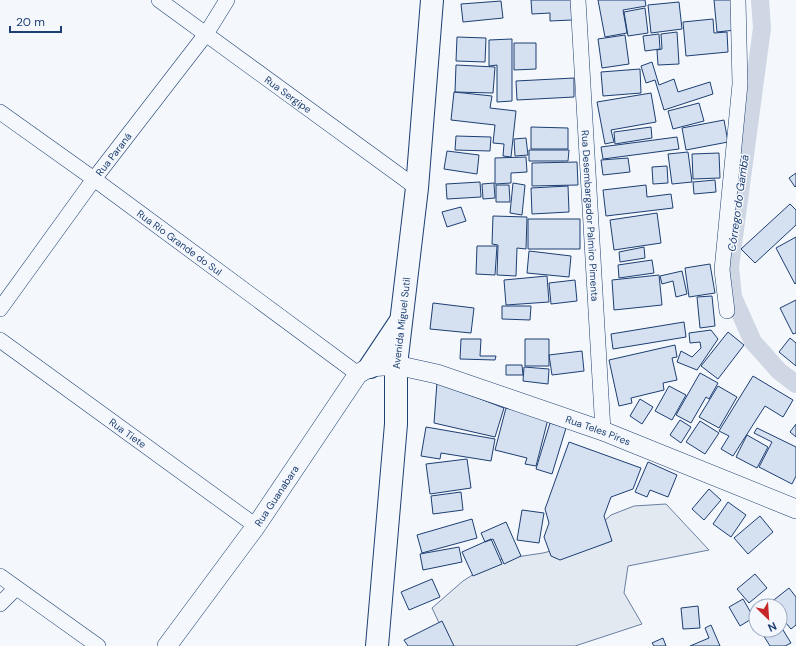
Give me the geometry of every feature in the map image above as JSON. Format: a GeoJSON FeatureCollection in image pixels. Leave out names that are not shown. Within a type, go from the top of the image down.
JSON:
{"type":"FeatureCollection","features":[{"type":"Feature","properties":{"kind":"main road","name":"Avenida Miguel Sutil"},"geometry":{"type":"LineString","coordinates":[[377,646],[396,424],[396,365],[417,188],[432,0]]}},
{"type":"Feature","properties":{"kind":"main road"},"geometry":{"type":"LineString","coordinates":[[364,370],[402,320]]}},
{"type":"Feature","properties":{"kind":"street","name":"Rua Sergipe"},"geometry":{"type":"LineString","coordinates":[[159,0],[417,188]]}},
{"type":"Feature","properties":{"kind":"street","name":"Rua Paraná"},"geometry":{"type":"LineString","coordinates":[[0,310],[94,179],[206,34],[227,0]]}},
{"type":"Feature","properties":{"kind":"street","name":"Rua Desembargador Palmiro Pimenta"},"geometry":{"type":"LineString","coordinates":[[578,0],[603,431]]}},
{"type":"Feature","properties":{"kind":"street"},"geometry":{"type":"LineString","coordinates":[[727,311],[722,270],[740,84],[738,0]]}},
{"type":"Feature","properties":{"kind":"street","name":"Rua Rio Grande do Sul"},"geometry":{"type":"LineString","coordinates":[[0,112],[364,370]]}},
{"type":"Feature","properties":{"kind":"street","name":"Rua Tiete"},"geometry":{"type":"LineString","coordinates":[[0,340],[256,526]]}},
{"type":"Feature","properties":{"kind":"street","name":"Rua Teles Pires"},"geometry":{"type":"LineString","coordinates":[[396,365],[437,374],[603,431],[796,509]]}},
{"type":"Feature","properties":{"kind":"street"},"geometry":{"type":"LineString","coordinates":[[364,370],[396,365]]}},
{"type":"Feature","properties":{"kind":"street","name":"Rua Guanabara"},"geometry":{"type":"LineString","coordinates":[[167,646],[256,526],[364,370]]}},
{"type":"Feature","properties":{"kind":"street"},"geometry":{"type":"LineString","coordinates":[[0,576],[98,646]]}},
{"type":"Feature","properties":{"kind":"street"},"geometry":{"type":"LineString","coordinates":[[0,604],[16,588]]}},
{"type":"Feature","properties":{"kind":"shaded area"},"geometry":{"type":"Polygon","coordinates":[[[666,504],[709,550],[628,566],[624,593],[642,624],[575,646],[438,646],[442,629],[432,608],[463,581],[496,560],[543,553],[578,544],[611,515],[634,506],[666,504]]]}},
{"type":"Feature","properties":{"kind":"building"},"geometry":{"type":"Polygon","coordinates":[[[531,0],[571,0],[572,20],[550,21],[550,13],[532,14],[531,0]]]}},
{"type":"Feature","properties":{"kind":"building"},"geometry":{"type":"Polygon","coordinates":[[[598,0],[645,0],[646,6],[623,10],[627,33],[605,37],[598,0]]]}},
{"type":"Feature","properties":{"kind":"building"},"geometry":{"type":"Polygon","coordinates":[[[714,0],[733,0],[736,30],[717,32],[714,0]]]}},
{"type":"Feature","properties":{"kind":"building"},"geometry":{"type":"Polygon","coordinates":[[[501,1],[503,18],[463,22],[461,4],[501,1]]]}},
{"type":"Feature","properties":{"kind":"building"},"geometry":{"type":"Polygon","coordinates":[[[679,2],[682,29],[651,33],[648,5],[679,2]]]}},
{"type":"Feature","properties":{"kind":"building"},"geometry":{"type":"Polygon","coordinates":[[[645,8],[648,33],[628,36],[624,12],[645,8]]]}},
{"type":"Feature","properties":{"kind":"building"},"geometry":{"type":"Polygon","coordinates":[[[713,19],[714,33],[727,32],[728,52],[686,56],[683,22],[713,19]]]}},
{"type":"Feature","properties":{"kind":"building"},"geometry":{"type":"Polygon","coordinates":[[[677,32],[679,64],[658,65],[657,50],[662,49],[661,34],[677,32]]]}},
{"type":"Feature","properties":{"kind":"building"},"geometry":{"type":"Polygon","coordinates":[[[659,34],[660,49],[645,51],[643,36],[659,34]]]}},
{"type":"Feature","properties":{"kind":"building"},"geometry":{"type":"Polygon","coordinates":[[[625,35],[629,64],[602,68],[598,39],[625,35]]]}},
{"type":"Feature","properties":{"kind":"building"},"geometry":{"type":"Polygon","coordinates":[[[457,37],[486,38],[485,62],[456,61],[457,37]]]}},
{"type":"Feature","properties":{"kind":"building"},"geometry":{"type":"Polygon","coordinates":[[[512,39],[512,101],[497,102],[497,65],[489,66],[489,40],[512,39]]]}},
{"type":"Feature","properties":{"kind":"building"},"geometry":{"type":"Polygon","coordinates":[[[514,43],[536,43],[536,69],[514,70],[514,43]]]}},
{"type":"Feature","properties":{"kind":"building"},"geometry":{"type":"Polygon","coordinates":[[[652,62],[659,85],[674,79],[678,92],[710,82],[713,94],[664,110],[655,80],[646,83],[641,66],[652,62]]]}},
{"type":"Feature","properties":{"kind":"building"},"geometry":{"type":"Polygon","coordinates":[[[456,65],[495,67],[493,93],[455,92],[456,65]]]}},
{"type":"Feature","properties":{"kind":"building"},"geometry":{"type":"Polygon","coordinates":[[[640,69],[641,93],[603,96],[601,72],[640,69]]]}},
{"type":"Feature","properties":{"kind":"building"},"geometry":{"type":"Polygon","coordinates":[[[574,78],[574,97],[517,100],[516,81],[574,78]]]}},
{"type":"Feature","properties":{"kind":"building"},"geometry":{"type":"Polygon","coordinates":[[[454,92],[492,96],[490,108],[516,111],[511,157],[503,156],[504,144],[493,143],[495,125],[451,120],[454,92]]]}},
{"type":"Feature","properties":{"kind":"building"},"geometry":{"type":"Polygon","coordinates":[[[651,93],[656,122],[611,130],[614,142],[605,144],[597,102],[651,93]]]}},
{"type":"Feature","properties":{"kind":"building"},"geometry":{"type":"Polygon","coordinates":[[[699,103],[704,121],[673,129],[668,111],[699,103]]]}},
{"type":"Feature","properties":{"kind":"building"},"geometry":{"type":"Polygon","coordinates":[[[724,120],[728,142],[686,150],[682,128],[724,120]]]}},
{"type":"Feature","properties":{"kind":"building"},"geometry":{"type":"Polygon","coordinates":[[[531,127],[568,128],[568,149],[531,149],[531,127]]]}},
{"type":"Feature","properties":{"kind":"building"},"geometry":{"type":"Polygon","coordinates":[[[651,127],[652,138],[615,144],[614,132],[651,127]]]}},
{"type":"Feature","properties":{"kind":"building"},"geometry":{"type":"Polygon","coordinates":[[[456,136],[491,137],[490,151],[455,150],[456,136]]]}},
{"type":"Feature","properties":{"kind":"building"},"geometry":{"type":"Polygon","coordinates":[[[677,137],[679,149],[603,159],[601,147],[677,137]]]}},
{"type":"Feature","properties":{"kind":"building"},"geometry":{"type":"Polygon","coordinates":[[[526,138],[528,155],[515,156],[514,139],[526,138]]]}},
{"type":"Feature","properties":{"kind":"building"},"geometry":{"type":"Polygon","coordinates":[[[529,150],[569,150],[568,161],[529,161],[529,150]]]}},
{"type":"Feature","properties":{"kind":"building"},"geometry":{"type":"Polygon","coordinates":[[[447,151],[479,155],[477,174],[444,169],[447,151]]]}},
{"type":"Feature","properties":{"kind":"building"},"geometry":{"type":"Polygon","coordinates":[[[688,152],[692,182],[672,184],[668,154],[688,152]]]}},
{"type":"Feature","properties":{"kind":"building"},"geometry":{"type":"Polygon","coordinates":[[[719,153],[720,178],[693,179],[692,154],[719,153]]]}},
{"type":"Feature","properties":{"kind":"building"},"geometry":{"type":"Polygon","coordinates":[[[526,157],[527,172],[511,173],[511,183],[495,184],[495,158],[526,157]]]}},
{"type":"Feature","properties":{"kind":"building"},"geometry":{"type":"Polygon","coordinates":[[[628,158],[630,172],[603,175],[601,160],[628,158]]]}},
{"type":"Feature","properties":{"kind":"building"},"geometry":{"type":"Polygon","coordinates":[[[577,162],[578,185],[532,186],[532,163],[577,162]]]}},
{"type":"Feature","properties":{"kind":"building"},"geometry":{"type":"Polygon","coordinates":[[[667,166],[668,183],[653,184],[652,167],[667,166]]]}},
{"type":"Feature","properties":{"kind":"building"},"geometry":{"type":"Polygon","coordinates":[[[796,173],[796,186],[795,187],[789,178],[796,173]]]}},
{"type":"Feature","properties":{"kind":"building"},"geometry":{"type":"Polygon","coordinates":[[[715,180],[716,192],[694,194],[693,182],[715,180]]]}},
{"type":"Feature","properties":{"kind":"building"},"geometry":{"type":"Polygon","coordinates":[[[480,182],[481,197],[447,199],[446,184],[480,182]]]}},
{"type":"Feature","properties":{"kind":"building"},"geometry":{"type":"Polygon","coordinates":[[[494,183],[495,198],[483,199],[482,184],[494,183]]]}},
{"type":"Feature","properties":{"kind":"building"},"geometry":{"type":"Polygon","coordinates":[[[513,183],[525,185],[522,215],[510,213],[513,183]]]}},
{"type":"Feature","properties":{"kind":"building"},"geometry":{"type":"Polygon","coordinates":[[[496,185],[509,185],[510,202],[496,202],[496,185]]]}},
{"type":"Feature","properties":{"kind":"building"},"geometry":{"type":"Polygon","coordinates":[[[646,185],[647,197],[671,194],[673,208],[606,216],[603,190],[646,185]]]}},
{"type":"Feature","properties":{"kind":"building"},"geometry":{"type":"Polygon","coordinates":[[[568,186],[569,212],[532,214],[531,188],[568,186]]]}},
{"type":"Feature","properties":{"kind":"building"},"geometry":{"type":"Polygon","coordinates":[[[790,204],[796,210],[796,225],[755,263],[741,249],[790,204]]]}},
{"type":"Feature","properties":{"kind":"building"},"geometry":{"type":"Polygon","coordinates":[[[461,207],[466,221],[447,227],[442,212],[461,207]]]}},
{"type":"Feature","properties":{"kind":"building"},"geometry":{"type":"Polygon","coordinates":[[[657,213],[661,243],[614,250],[610,220],[657,213]]]}},
{"type":"Feature","properties":{"kind":"building"},"geometry":{"type":"Polygon","coordinates":[[[493,216],[527,217],[526,249],[517,248],[516,276],[497,275],[498,245],[492,244],[493,216]]]}},
{"type":"Feature","properties":{"kind":"building"},"geometry":{"type":"Polygon","coordinates":[[[528,219],[580,219],[580,249],[528,249],[528,219]]]}},
{"type":"Feature","properties":{"kind":"building"},"geometry":{"type":"Polygon","coordinates":[[[796,237],[796,283],[795,284],[776,248],[796,237]]]}},
{"type":"Feature","properties":{"kind":"building"},"geometry":{"type":"Polygon","coordinates":[[[477,246],[497,246],[495,275],[476,274],[477,246]]]}},
{"type":"Feature","properties":{"kind":"building"},"geometry":{"type":"Polygon","coordinates":[[[644,247],[645,258],[620,262],[619,252],[644,247]]]}},
{"type":"Feature","properties":{"kind":"building"},"geometry":{"type":"Polygon","coordinates":[[[529,251],[571,256],[569,277],[527,273],[529,251]]]}},
{"type":"Feature","properties":{"kind":"building"},"geometry":{"type":"Polygon","coordinates":[[[652,260],[654,273],[619,278],[618,265],[652,260]]]}},
{"type":"Feature","properties":{"kind":"building"},"geometry":{"type":"Polygon","coordinates":[[[710,264],[715,293],[689,297],[685,268],[710,264]]]}},
{"type":"Feature","properties":{"kind":"building"},"geometry":{"type":"Polygon","coordinates":[[[682,271],[687,294],[676,297],[673,281],[662,284],[660,276],[682,271]]]}},
{"type":"Feature","properties":{"kind":"building"},"geometry":{"type":"Polygon","coordinates":[[[659,275],[662,305],[614,310],[612,280],[659,275]]]}},
{"type":"Feature","properties":{"kind":"building"},"geometry":{"type":"Polygon","coordinates":[[[547,276],[549,302],[506,305],[504,280],[547,276]]]}},
{"type":"Feature","properties":{"kind":"building"},"geometry":{"type":"Polygon","coordinates":[[[575,280],[577,301],[551,304],[549,283],[575,280]]]}},
{"type":"Feature","properties":{"kind":"building"},"geometry":{"type":"Polygon","coordinates":[[[712,296],[715,326],[700,328],[697,297],[712,296]]]}},
{"type":"Feature","properties":{"kind":"building"},"geometry":{"type":"Polygon","coordinates":[[[796,300],[796,333],[793,334],[780,308],[796,300]]]}},
{"type":"Feature","properties":{"kind":"building"},"geometry":{"type":"Polygon","coordinates":[[[433,303],[474,308],[471,333],[430,329],[433,303]]]}},
{"type":"Feature","properties":{"kind":"building"},"geometry":{"type":"Polygon","coordinates":[[[502,306],[531,306],[530,320],[502,319],[502,306]]]}},
{"type":"Feature","properties":{"kind":"building"},"geometry":{"type":"Polygon","coordinates":[[[684,322],[686,337],[613,349],[611,334],[684,322]]]}},
{"type":"Feature","properties":{"kind":"building"},"geometry":{"type":"Polygon","coordinates":[[[711,330],[718,339],[697,370],[677,362],[681,351],[692,357],[701,348],[700,342],[690,343],[689,333],[711,330]]]}},
{"type":"Feature","properties":{"kind":"building"},"geometry":{"type":"Polygon","coordinates":[[[728,332],[744,345],[718,379],[701,366],[728,332]]]}},
{"type":"Feature","properties":{"kind":"building"},"geometry":{"type":"Polygon","coordinates":[[[790,338],[796,343],[796,366],[779,352],[790,338]]]}},
{"type":"Feature","properties":{"kind":"building"},"geometry":{"type":"Polygon","coordinates":[[[461,339],[481,339],[480,356],[496,356],[495,360],[460,359],[461,339]]]}},
{"type":"Feature","properties":{"kind":"building"},"geometry":{"type":"Polygon","coordinates":[[[525,339],[549,339],[549,366],[525,366],[525,339]]]}},
{"type":"Feature","properties":{"kind":"building"},"geometry":{"type":"Polygon","coordinates":[[[675,345],[677,357],[672,358],[677,380],[663,383],[664,390],[631,398],[632,403],[619,406],[609,360],[675,345]]]}},
{"type":"Feature","properties":{"kind":"building"},"geometry":{"type":"Polygon","coordinates":[[[582,351],[584,371],[552,375],[549,355],[582,351]]]}},
{"type":"Feature","properties":{"kind":"building"},"geometry":{"type":"Polygon","coordinates":[[[506,365],[522,365],[523,375],[506,375],[506,365]]]}},
{"type":"Feature","properties":{"kind":"building"},"geometry":{"type":"Polygon","coordinates":[[[524,367],[549,369],[548,384],[523,381],[524,367]]]}},
{"type":"Feature","properties":{"kind":"building"},"geometry":{"type":"Polygon","coordinates":[[[700,373],[718,383],[709,399],[706,397],[691,423],[676,415],[700,373]]]}},
{"type":"Feature","properties":{"kind":"building"},"geometry":{"type":"Polygon","coordinates":[[[753,376],[793,400],[783,417],[765,406],[733,456],[721,449],[729,436],[719,431],[753,376]]]}},
{"type":"Feature","properties":{"kind":"building"},"geometry":{"type":"Polygon","coordinates":[[[437,382],[504,408],[495,437],[434,423],[437,382]]]}},
{"type":"Feature","properties":{"kind":"building"},"geometry":{"type":"Polygon","coordinates":[[[669,386],[686,395],[672,420],[655,411],[669,386]]]}},
{"type":"Feature","properties":{"kind":"building"},"geometry":{"type":"Polygon","coordinates":[[[718,386],[737,397],[719,428],[699,417],[718,386]]]}},
{"type":"Feature","properties":{"kind":"building"},"geometry":{"type":"Polygon","coordinates":[[[640,399],[653,407],[642,424],[630,416],[640,399]]]}},
{"type":"Feature","properties":{"kind":"building"},"geometry":{"type":"Polygon","coordinates":[[[506,408],[548,419],[536,466],[525,464],[527,458],[495,450],[506,408]]]}},
{"type":"Feature","properties":{"kind":"building"},"geometry":{"type":"Polygon","coordinates":[[[680,420],[691,427],[681,443],[670,435],[680,420]]]}},
{"type":"Feature","properties":{"kind":"building"},"geometry":{"type":"Polygon","coordinates":[[[700,421],[719,433],[705,454],[686,442],[700,421]]]}},
{"type":"Feature","properties":{"kind":"building"},"geometry":{"type":"Polygon","coordinates":[[[550,423],[566,428],[552,474],[536,469],[550,423]]]}},
{"type":"Feature","properties":{"kind":"building"},"geometry":{"type":"Polygon","coordinates":[[[796,424],[796,437],[790,432],[796,424]]]}},
{"type":"Feature","properties":{"kind":"building"},"geometry":{"type":"Polygon","coordinates":[[[426,427],[495,439],[491,461],[441,453],[440,459],[421,456],[426,427]]]}},
{"type":"Feature","properties":{"kind":"building"},"geometry":{"type":"Polygon","coordinates":[[[757,428],[796,447],[796,476],[792,484],[759,467],[772,442],[754,433],[757,428]]]}},
{"type":"Feature","properties":{"kind":"building"},"geometry":{"type":"Polygon","coordinates":[[[747,435],[768,447],[757,468],[736,457],[747,435]]]}},
{"type":"Feature","properties":{"kind":"building"},"geometry":{"type":"Polygon","coordinates":[[[569,442],[641,468],[633,489],[611,497],[604,516],[612,541],[560,560],[551,556],[544,537],[549,523],[545,509],[569,442]]]}},
{"type":"Feature","properties":{"kind":"building"},"geometry":{"type":"Polygon","coordinates":[[[467,459],[471,488],[430,494],[426,464],[467,459]]]}},
{"type":"Feature","properties":{"kind":"building"},"geometry":{"type":"Polygon","coordinates":[[[648,462],[677,475],[668,497],[650,490],[647,497],[635,492],[648,462]]]}},
{"type":"Feature","properties":{"kind":"building"},"geometry":{"type":"Polygon","coordinates":[[[709,489],[721,500],[704,520],[692,509],[709,489]]]}},
{"type":"Feature","properties":{"kind":"building"},"geometry":{"type":"Polygon","coordinates":[[[461,492],[463,510],[433,514],[431,496],[461,492]]]}},
{"type":"Feature","properties":{"kind":"building"},"geometry":{"type":"Polygon","coordinates":[[[728,502],[746,515],[731,537],[713,524],[728,502]]]}},
{"type":"Feature","properties":{"kind":"building"},"geometry":{"type":"Polygon","coordinates":[[[522,510],[544,513],[539,543],[517,540],[522,510]]]}},
{"type":"Feature","properties":{"kind":"building"},"geometry":{"type":"Polygon","coordinates":[[[760,516],[773,532],[748,554],[734,538],[760,516]]]}},
{"type":"Feature","properties":{"kind":"building"},"geometry":{"type":"Polygon","coordinates":[[[472,519],[477,538],[422,553],[417,535],[472,519]]]}},
{"type":"Feature","properties":{"kind":"building"},"geometry":{"type":"Polygon","coordinates":[[[506,522],[521,556],[504,564],[493,539],[485,542],[481,533],[506,522]]]}},
{"type":"Feature","properties":{"kind":"building"},"geometry":{"type":"Polygon","coordinates":[[[491,539],[502,564],[473,576],[462,552],[491,539]]]}},
{"type":"Feature","properties":{"kind":"building"},"geometry":{"type":"Polygon","coordinates":[[[459,547],[462,562],[423,570],[420,554],[459,547]]]}},
{"type":"Feature","properties":{"kind":"building"},"geometry":{"type":"Polygon","coordinates":[[[755,574],[767,588],[755,598],[748,598],[748,602],[737,589],[755,574]]]}},
{"type":"Feature","properties":{"kind":"building"},"geometry":{"type":"Polygon","coordinates":[[[432,579],[440,597],[409,610],[401,592],[432,579]]]}},
{"type":"Feature","properties":{"kind":"building"},"geometry":{"type":"Polygon","coordinates":[[[789,588],[796,597],[796,625],[791,629],[788,625],[788,598],[776,598],[789,588]]]}},
{"type":"Feature","properties":{"kind":"building"},"geometry":{"type":"Polygon","coordinates":[[[743,599],[748,608],[748,621],[740,626],[729,607],[743,599]]]}},
{"type":"Feature","properties":{"kind":"building"},"geometry":{"type":"Polygon","coordinates":[[[698,606],[700,628],[683,629],[681,608],[698,606]]]}},
{"type":"Feature","properties":{"kind":"building"},"geometry":{"type":"Polygon","coordinates":[[[442,621],[454,646],[408,646],[404,640],[442,621]]]}},
{"type":"Feature","properties":{"kind":"building"},"geometry":{"type":"Polygon","coordinates":[[[711,625],[720,646],[690,646],[709,638],[705,628],[711,625]]]}},
{"type":"Feature","properties":{"kind":"building"},"geometry":{"type":"Polygon","coordinates":[[[663,638],[666,646],[654,646],[652,643],[663,638]]]}},
{"type":"Feature","properties":{"kind":"building"},"geometry":{"type":"Polygon","coordinates":[[[765,638],[788,638],[791,643],[785,646],[770,646],[765,638]]]}},
{"type":"Feature","properties":{"kind":"waterway","name":"Córrego do Gambá"},"geometry":{"type":"LineString","coordinates":[[760,0],[762,28],[730,267],[733,297],[753,342],[779,371],[796,384]]}}]}
